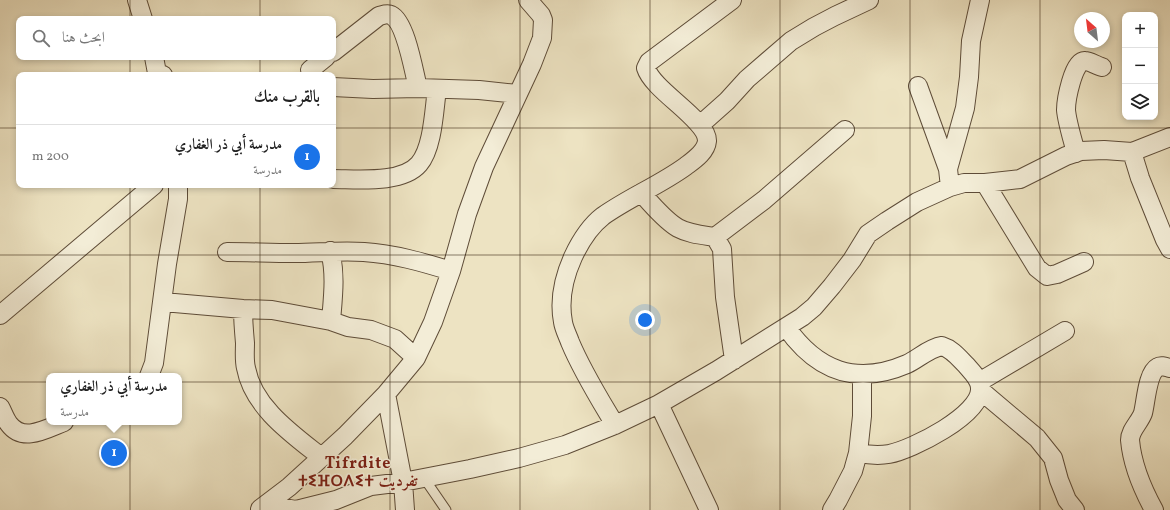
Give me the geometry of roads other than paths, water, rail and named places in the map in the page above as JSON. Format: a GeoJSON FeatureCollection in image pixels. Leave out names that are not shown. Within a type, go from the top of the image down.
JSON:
{"type":"FeatureCollection","features":[{"type":"Feature","properties":{"kind":"street"},"geometry":{"type":"LineString","coordinates":[[137,0],[141,16]]}},
{"type":"Feature","properties":{"kind":"street"},"geometry":{"type":"LineString","coordinates":[[262,507],[289,486],[344,436],[386,394],[416,358],[433,322],[451,271],[467,214],[484,167],[542,38],[544,25],[541,15],[528,0]]}},
{"type":"Feature","properties":{"kind":"street"},"geometry":{"type":"LineString","coordinates":[[614,425],[575,354],[563,324],[561,308],[563,289],[568,267],[577,247],[602,217],[641,192],[681,170],[703,151],[707,144],[707,137],[704,130],[658,85],[648,74],[646,68],[649,62],[732,0]]}},
{"type":"Feature","properties":{"kind":"street"},"geometry":{"type":"LineString","coordinates":[[700,125],[727,101],[747,79],[791,41],[828,20],[869,0]]}},
{"type":"Feature","properties":{"kind":"street"},"geometry":{"type":"LineString","coordinates":[[948,168],[965,108],[969,77],[971,41],[980,0]]}},
{"type":"Feature","properties":{"kind":"street"},"geometry":{"type":"LineString","coordinates":[[336,50],[379,16],[386,14],[392,15],[397,21],[406,39],[418,88]]}},
{"type":"Feature","properties":{"kind":"street"},"geometry":{"type":"LineString","coordinates":[[310,72],[323,60]]}},
{"type":"Feature","properties":{"kind":"street"},"geometry":{"type":"LineString","coordinates":[[1076,152],[1066,111],[1070,84],[1078,64],[1081,62],[1085,61],[1102,67]]}},
{"type":"Feature","properties":{"kind":"street"},"geometry":{"type":"LineString","coordinates":[[918,86],[948,168],[950,187]]}},
{"type":"Feature","properties":{"kind":"street"},"geometry":{"type":"LineString","coordinates":[[336,87],[479,90],[518,94]]}},
{"type":"Feature","properties":{"kind":"street"},"geometry":{"type":"LineString","coordinates":[[336,179],[381,179],[400,175],[412,170],[420,164],[429,144],[437,90]]}},
{"type":"Feature","properties":{"kind":"street"},"geometry":{"type":"LineString","coordinates":[[641,192],[677,227],[691,233],[715,237],[764,200],[845,130]]}},
{"type":"Feature","properties":{"kind":"street"},"geometry":{"type":"LineString","coordinates":[[262,507],[296,510],[336,500],[370,486],[424,478],[519,458],[565,445],[614,425],[659,404],[734,360],[786,327],[814,307],[824,296],[852,260],[868,234],[917,202],[964,182],[985,183],[1020,179],[1076,152],[1096,150],[1132,152],[1170,137]]}},
{"type":"Feature","properties":{"kind":"street"},"geometry":{"type":"LineString","coordinates":[[1132,152],[1142,185],[1170,249]]}},
{"type":"Feature","properties":{"kind":"street"},"geometry":{"type":"LineString","coordinates":[[985,183],[1037,268],[1047,276],[1057,274],[1084,262]]}},
{"type":"Feature","properties":{"kind":"street"},"geometry":{"type":"LineString","coordinates":[[0,315],[150,188]]}},
{"type":"Feature","properties":{"kind":"street"},"geometry":{"type":"LineString","coordinates":[[149,373],[154,363],[167,264],[178,199],[178,188]]}},
{"type":"Feature","properties":{"kind":"street"},"geometry":{"type":"LineString","coordinates":[[715,237],[722,249],[725,297],[734,360]]}},
{"type":"Feature","properties":{"kind":"street"},"geometry":{"type":"LineString","coordinates":[[330,251],[334,277],[331,321]]}},
{"type":"Feature","properties":{"kind":"street"},"geometry":{"type":"LineString","coordinates":[[226,252],[363,252],[391,255],[422,262],[451,271]]}},
{"type":"Feature","properties":{"kind":"street"},"geometry":{"type":"LineString","coordinates":[[163,302],[272,310],[331,321],[348,327],[371,330],[395,339],[416,358]]}},
{"type":"Feature","properties":{"kind":"street"},"geometry":{"type":"LineString","coordinates":[[243,309],[245,366],[248,379],[254,392],[267,409],[291,434],[321,457]]}},
{"type":"Feature","properties":{"kind":"street"},"geometry":{"type":"LineString","coordinates":[[786,327],[803,349],[815,359],[838,370],[862,374],[892,370],[908,364],[934,348],[942,346],[949,349],[972,372],[980,386],[1037,438],[1053,458],[1058,480],[1067,500],[1075,510]]}},
{"type":"Feature","properties":{"kind":"street"},"geometry":{"type":"LineString","coordinates":[[858,453],[877,456],[890,454],[930,438],[950,426],[969,409],[975,402],[980,386],[1065,330]]}},
{"type":"Feature","properties":{"kind":"street"},"geometry":{"type":"LineString","coordinates":[[1154,510],[1145,493],[1136,466],[1130,440],[1131,434],[1142,415],[1147,389],[1152,374],[1158,367],[1161,366],[1170,368]]}},
{"type":"Feature","properties":{"kind":"street"},"geometry":{"type":"LineString","coordinates":[[832,510],[853,471],[858,453],[862,416],[862,374]]}},
{"type":"Feature","properties":{"kind":"street"},"geometry":{"type":"LineString","coordinates":[[386,394],[403,482],[405,510]]}},
{"type":"Feature","properties":{"kind":"street"},"geometry":{"type":"LineString","coordinates":[[659,404],[709,510]]}},
{"type":"Feature","properties":{"kind":"street"},"geometry":{"type":"LineString","coordinates":[[0,407],[8,423],[14,430],[25,434],[39,432],[56,425]]}},
{"type":"Feature","properties":{"kind":"lane"},"geometry":{"type":"LineString","coordinates":[[424,478],[446,510]]}},
{"type":"Feature","properties":{"kind":"place","name":"مدرسة أبي ذر الغفاري"},"geometry":{"type":"Point","coordinates":[114,453]}},
{"type":"Feature","properties":{"kind":"district","name":"Tifrdite ⵜⵉⴼⵔⴷⵉⵜ تفرديت"},"geometry":{"type":"Point","coordinates":[358,473]}}]}
